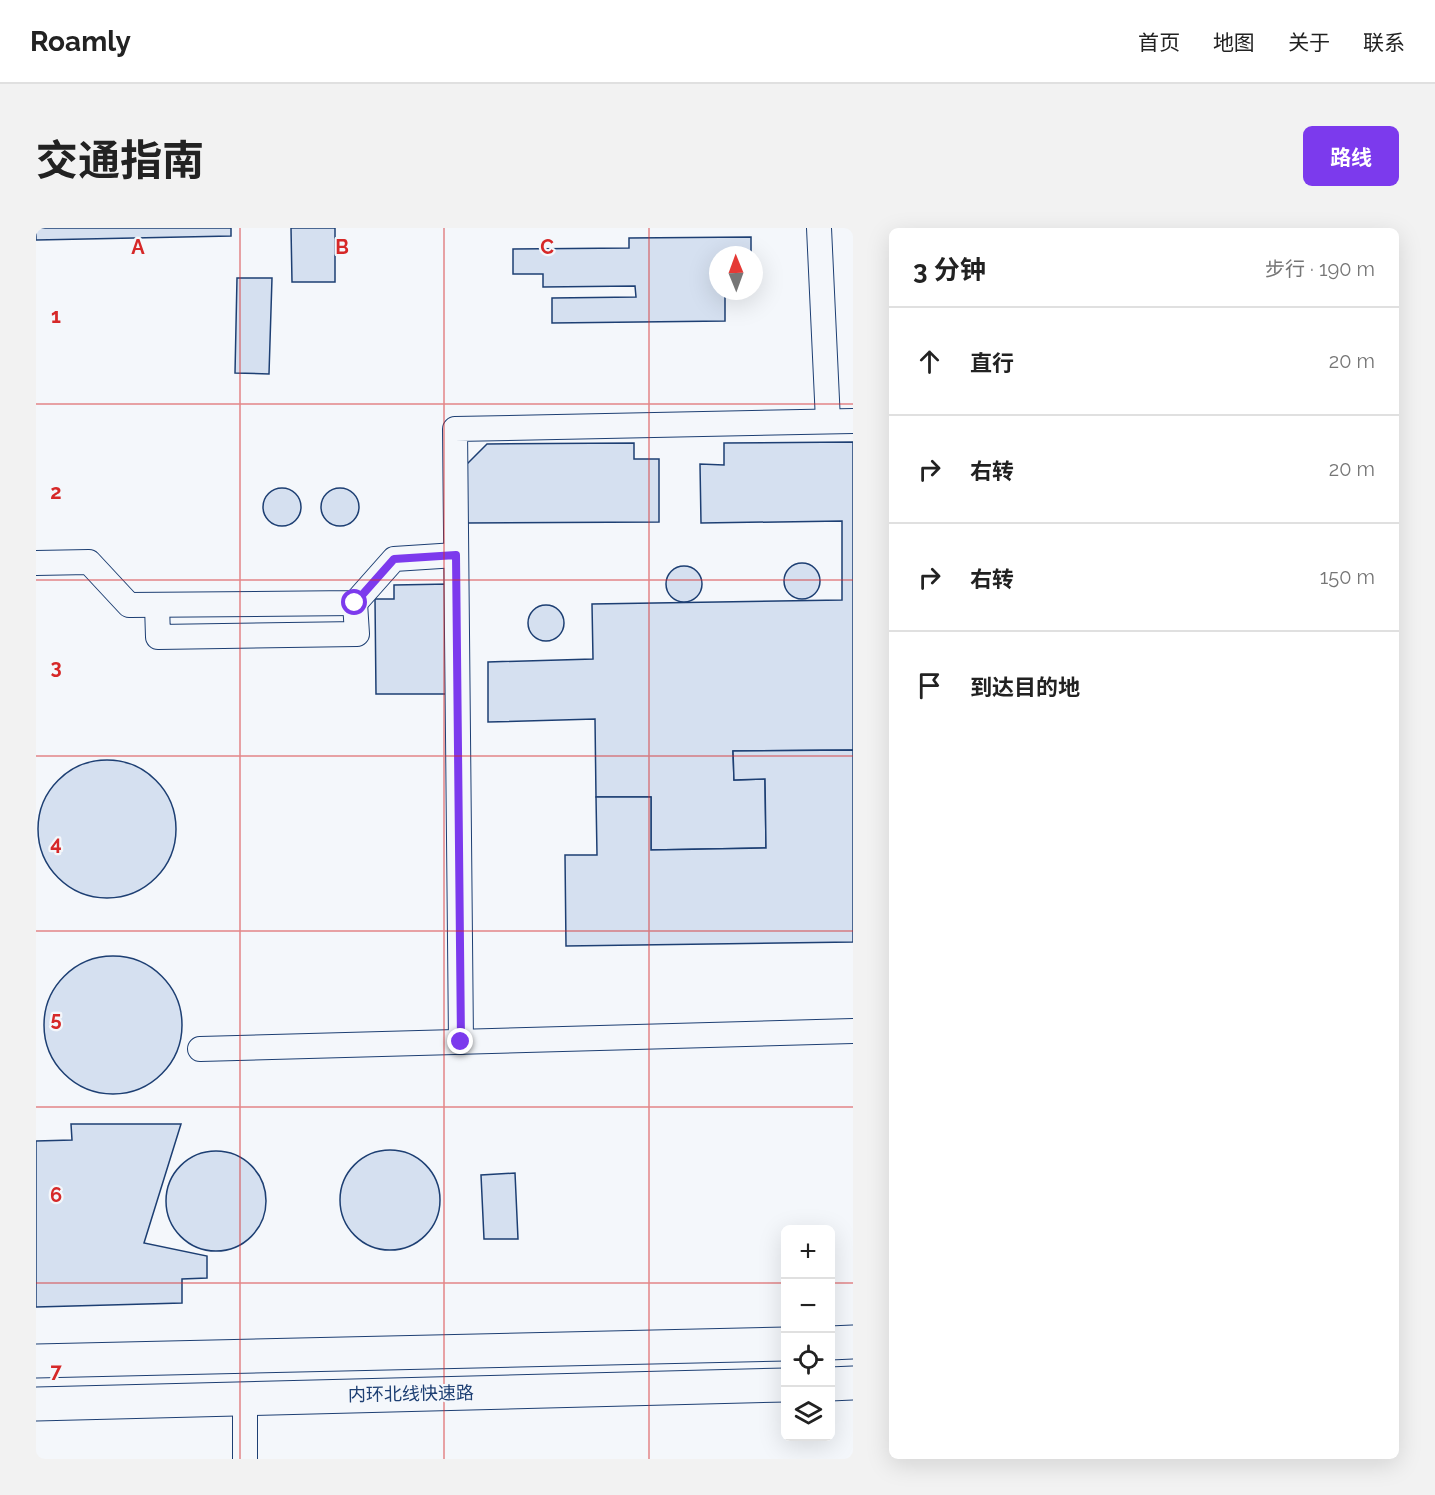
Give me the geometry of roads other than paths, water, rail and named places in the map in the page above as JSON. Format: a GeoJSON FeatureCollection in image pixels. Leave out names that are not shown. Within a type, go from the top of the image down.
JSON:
{"type":"FeatureCollection","features":[{"type":"Feature","properties":{"kind":"highway"},"geometry":{"type":"LineString","coordinates":[[835,1343],[853,1342]]}},
{"type":"Feature","properties":{"kind":"highway"},"geometry":{"type":"LineString","coordinates":[[36,1361],[781,1344]]}},
{"type":"Feature","properties":{"kind":"highway"},"geometry":{"type":"LineString","coordinates":[[835,1384],[853,1383]]}},
{"type":"Feature","properties":{"kind":"highway","name":"内环北线快速路"},"geometry":{"type":"LineString","coordinates":[[36,1404],[781,1385]]}},
{"type":"Feature","properties":{"kind":"lane"},"geometry":{"type":"LineString","coordinates":[[819,228],[828,421]]}},
{"type":"Feature","properties":{"kind":"lane"},"geometry":{"type":"LineString","coordinates":[[461,1042],[455,429],[853,421]]}},
{"type":"Feature","properties":{"kind":"lane"},"geometry":{"type":"LineString","coordinates":[[157,605],[158,637],[357,634],[355,603],[394,559],[456,555]]}},
{"type":"Feature","properties":{"kind":"lane"},"geometry":{"type":"LineString","coordinates":[[36,563],[89,562],[129,605],[355,603]]}},
{"type":"Feature","properties":{"kind":"lane"},"geometry":{"type":"LineString","coordinates":[[200,1049],[853,1031]]}},
{"type":"Feature","properties":{"kind":"lane"},"geometry":{"type":"LineString","coordinates":[[244,1411],[245,1459]]}}]}
